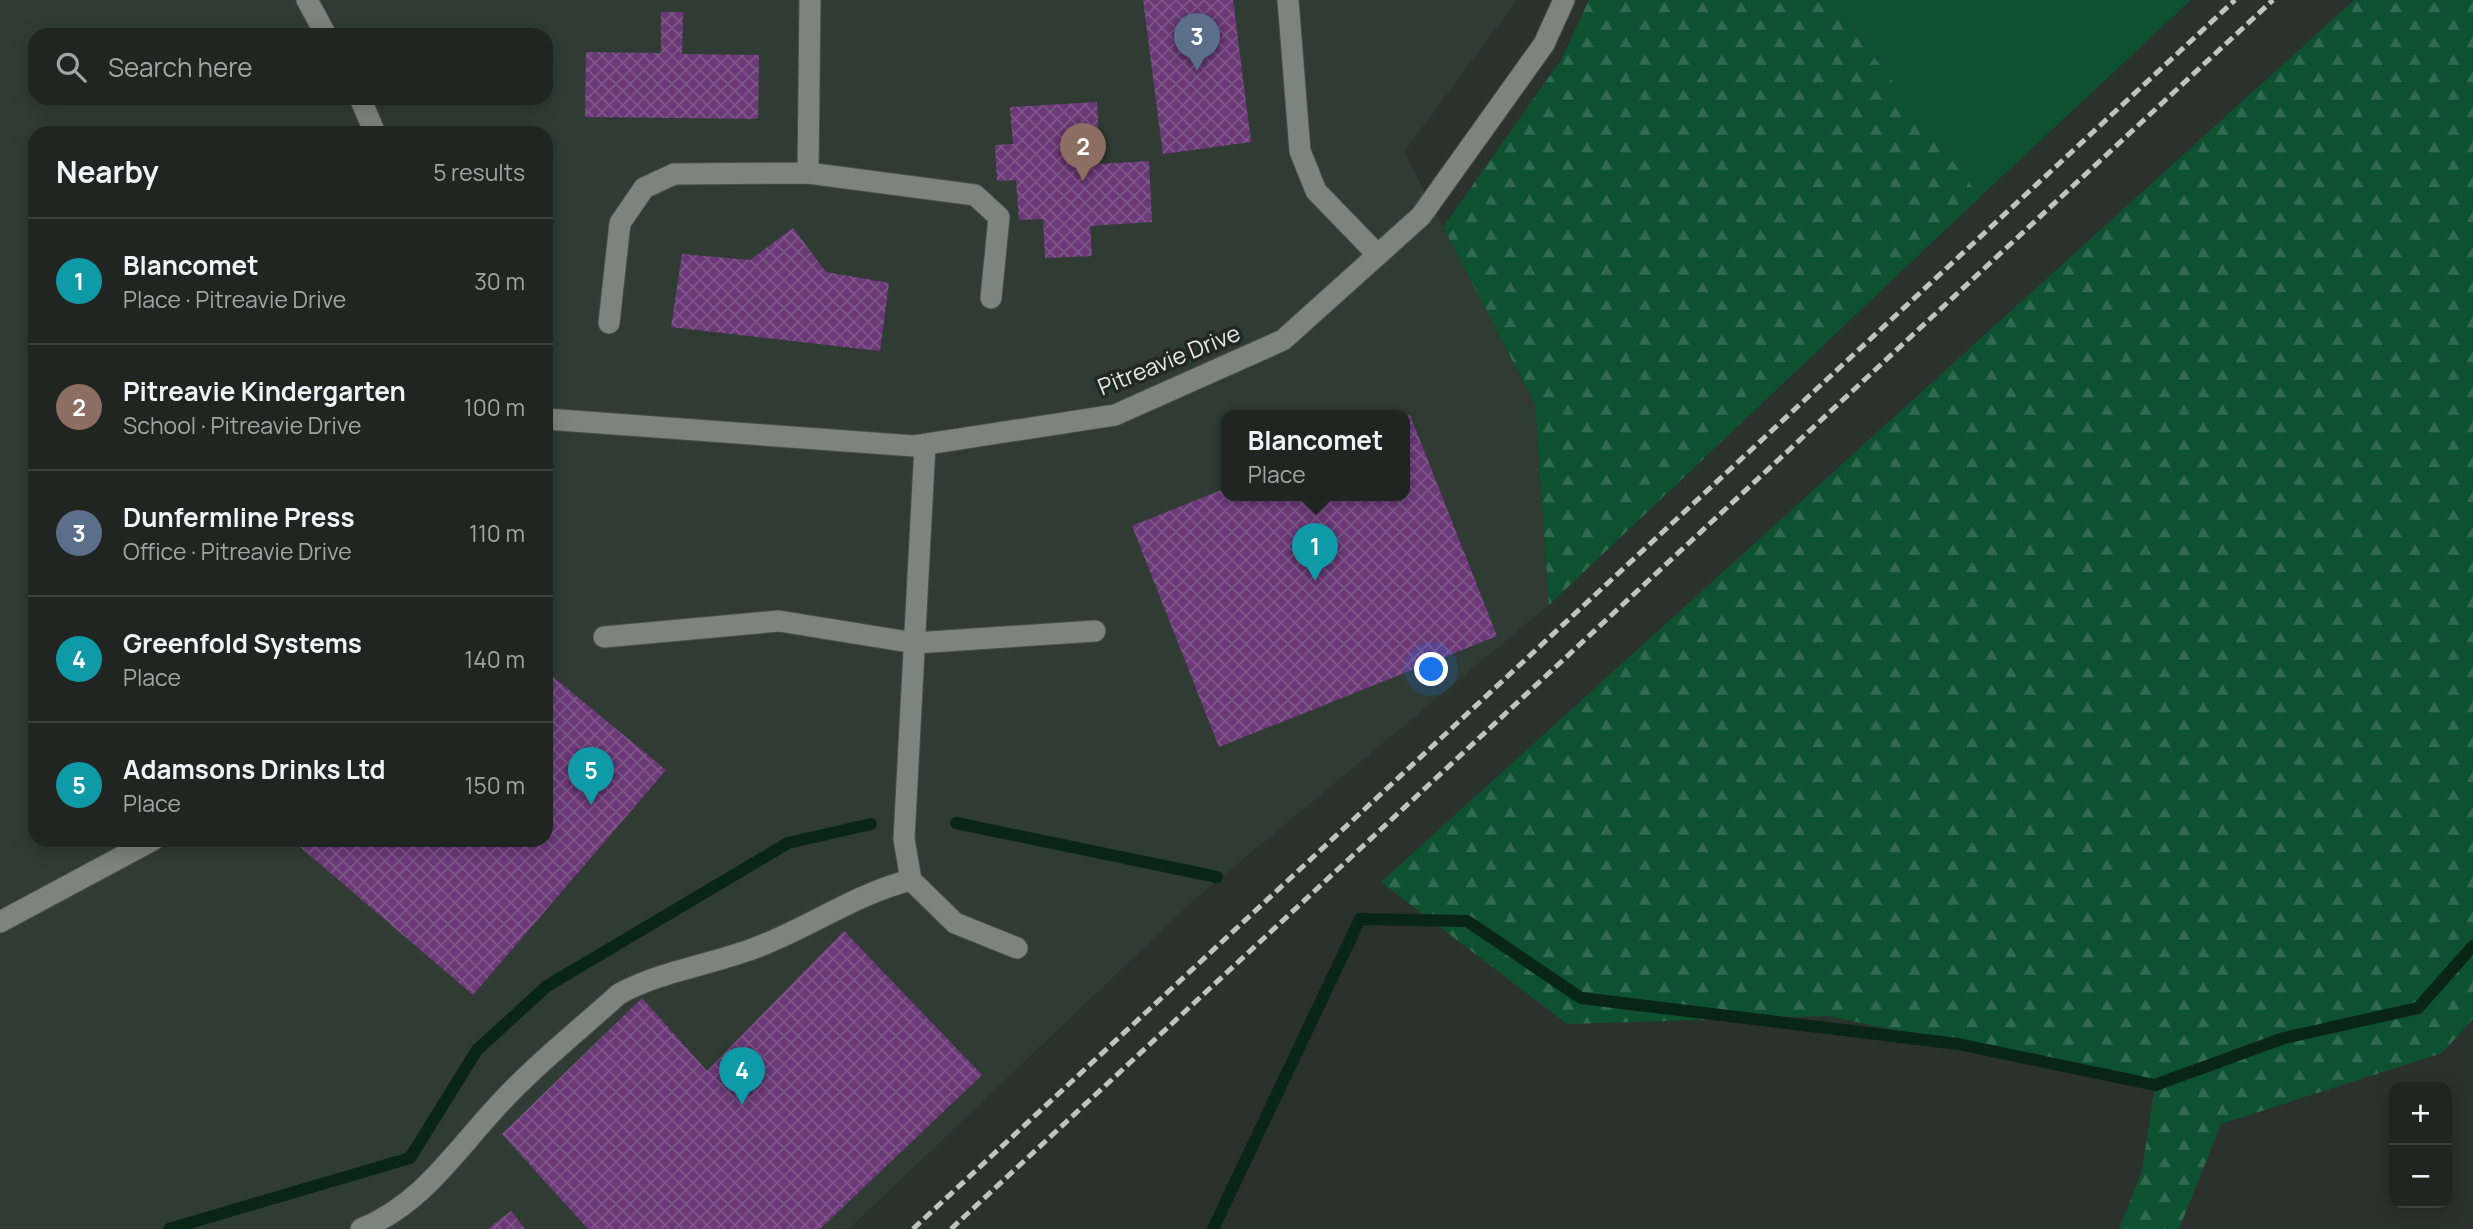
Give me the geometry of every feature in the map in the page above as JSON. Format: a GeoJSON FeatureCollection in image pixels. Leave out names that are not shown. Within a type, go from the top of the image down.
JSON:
{"type":"FeatureCollection","features":[{"type":"Feature","properties":{"kind":"street"},"geometry":{"type":"LineString","coordinates":[[307,0],[322,28]]}},
{"type":"Feature","properties":{"kind":"street"},"geometry":{"type":"LineString","coordinates":[[808,173],[810,0]]}},
{"type":"Feature","properties":{"kind":"street"},"geometry":{"type":"LineString","coordinates":[[1288,0],[1300,151],[1316,191],[1378,255]]}},
{"type":"Feature","properties":{"kind":"street","name":"Pitreavie Drive"},"geometry":{"type":"LineString","coordinates":[[553,419],[925,445],[1115,415],[1283,340],[1421,216],[1544,44],[1564,0]]}},
{"type":"Feature","properties":{"kind":"street"},"geometry":{"type":"LineString","coordinates":[[363,105],[372,126]]}},
{"type":"Feature","properties":{"kind":"street"},"geometry":{"type":"LineString","coordinates":[[609,323],[620,223],[644,188],[674,173],[808,173],[975,195],[999,217],[991,298]]}},
{"type":"Feature","properties":{"kind":"street"},"geometry":{"type":"LineString","coordinates":[[925,445],[904,839],[911,880],[955,923],[1017,948]]}},
{"type":"Feature","properties":{"kind":"street"},"geometry":{"type":"LineString","coordinates":[[604,638],[779,621],[915,643],[1096,631]]}},
{"type":"Feature","properties":{"kind":"street"},"geometry":{"type":"LineString","coordinates":[[0,922],[140,847]]}},
{"type":"Feature","properties":{"kind":"street"},"geometry":{"type":"LineString","coordinates":[[361,1229],[398,1212],[422,1193],[492,1111],[619,994],[641,982],[753,949],[879,888],[911,880]]}},
{"type":"Feature","properties":{"kind":"shaded area"},"geometry":{"type":"Polygon","coordinates":[[[0,0],[1517,0],[1404,152],[1535,404],[1549,605],[1193,901],[849,1229],[0,1229],[0,0]]]}},
{"type":"Feature","properties":{"kind":"green space"},"geometry":{"type":"Polygon","coordinates":[[[1589,0],[1831,0],[1980,197],[1549,605],[1535,404],[1443,227],[1561,60],[1589,0]]]}},
{"type":"Feature","properties":{"kind":"green space"},"geometry":{"type":"Polygon","coordinates":[[[1831,0],[2191,0],[1980,197],[1831,0]]]}},
{"type":"Feature","properties":{"kind":"green space"},"geometry":{"type":"Polygon","coordinates":[[[2354,0],[2473,0],[2473,1019],[2442,1053],[2221,1124],[2179,1229],[2119,1229],[2142,1171],[2155,1085],[1828,1016],[1567,1024],[1381,882],[2354,0]]]}},
{"type":"Feature","properties":{"kind":"building"},"geometry":{"type":"Polygon","coordinates":[[[1143,0],[1233,0],[1251,142],[1163,154],[1143,0]]]}},
{"type":"Feature","properties":{"kind":"building"},"geometry":{"type":"Polygon","coordinates":[[[661,12],[683,12],[682,54],[759,55],[758,119],[585,117],[586,52],[661,53],[661,12]]]}},
{"type":"Feature","properties":{"kind":"building"},"geometry":{"type":"Polygon","coordinates":[[[1097,102],[1100,164],[1149,161],[1152,222],[1090,226],[1092,256],[1045,258],[1043,219],[1019,220],[1016,180],[997,181],[995,145],[1013,144],[1010,107],[1097,102]]]}},
{"type":"Feature","properties":{"kind":"building"},"geometry":{"type":"Polygon","coordinates":[[[793,228],[826,272],[889,283],[880,351],[671,327],[682,254],[750,260],[793,228]]]}},
{"type":"Feature","properties":{"kind":"building"},"geometry":{"type":"Polygon","coordinates":[[[1410,415],[1497,636],[1219,747],[1132,526],[1221,490],[1221,501],[1410,501],[1410,415]]]}},
{"type":"Feature","properties":{"kind":"building"},"geometry":{"type":"Polygon","coordinates":[[[553,677],[666,770],[473,995],[300,847],[553,847],[553,677]]]}},
{"type":"Feature","properties":{"kind":"building"},"geometry":{"type":"Polygon","coordinates":[[[844,931],[982,1075],[820,1229],[588,1229],[502,1134],[642,998],[707,1071],[844,931]]]}},
{"type":"Feature","properties":{"kind":"building"},"geometry":{"type":"Polygon","coordinates":[[[511,1211],[525,1229],[488,1229],[511,1211]]]}},
{"type":"Feature","properties":{"kind":"waterway"},"geometry":{"type":"LineString","coordinates":[[956,823],[1217,877]]}},
{"type":"Feature","properties":{"kind":"waterway"},"geometry":{"type":"LineString","coordinates":[[169,1229],[410,1158],[477,1050],[547,986],[788,843],[871,824]]}},
{"type":"Feature","properties":{"kind":"waterway"},"geometry":{"type":"LineString","coordinates":[[1213,1229],[1360,919],[1467,921],[1581,998],[1958,1044],[2155,1085],[2284,1038],[2418,1008],[2473,946]]}},
{"type":"Feature","properties":{"kind":"railway"},"geometry":{"type":"LineString","coordinates":[[913,1229],[2235,0]]}},
{"type":"Feature","properties":{"kind":"railway"},"geometry":{"type":"LineString","coordinates":[[951,1229],[2273,0]]}},
{"type":"Feature","properties":{"kind":"place","name":"Dunfermline Press"},"geometry":{"type":"Point","coordinates":[1197,71]}},
{"type":"Feature","properties":{"kind":"place","name":"Pitreavie Kindergarten"},"geometry":{"type":"Point","coordinates":[1083,181]}},
{"type":"Feature","properties":{"kind":"place","name":"Blancomet"},"geometry":{"type":"Point","coordinates":[1315,581]}},
{"type":"Feature","properties":{"kind":"place","name":"Adamsons Drinks Ltd"},"geometry":{"type":"Point","coordinates":[591,805]}},
{"type":"Feature","properties":{"kind":"place","name":"Greenfold Systems"},"geometry":{"type":"Point","coordinates":[742,1105]}}]}
